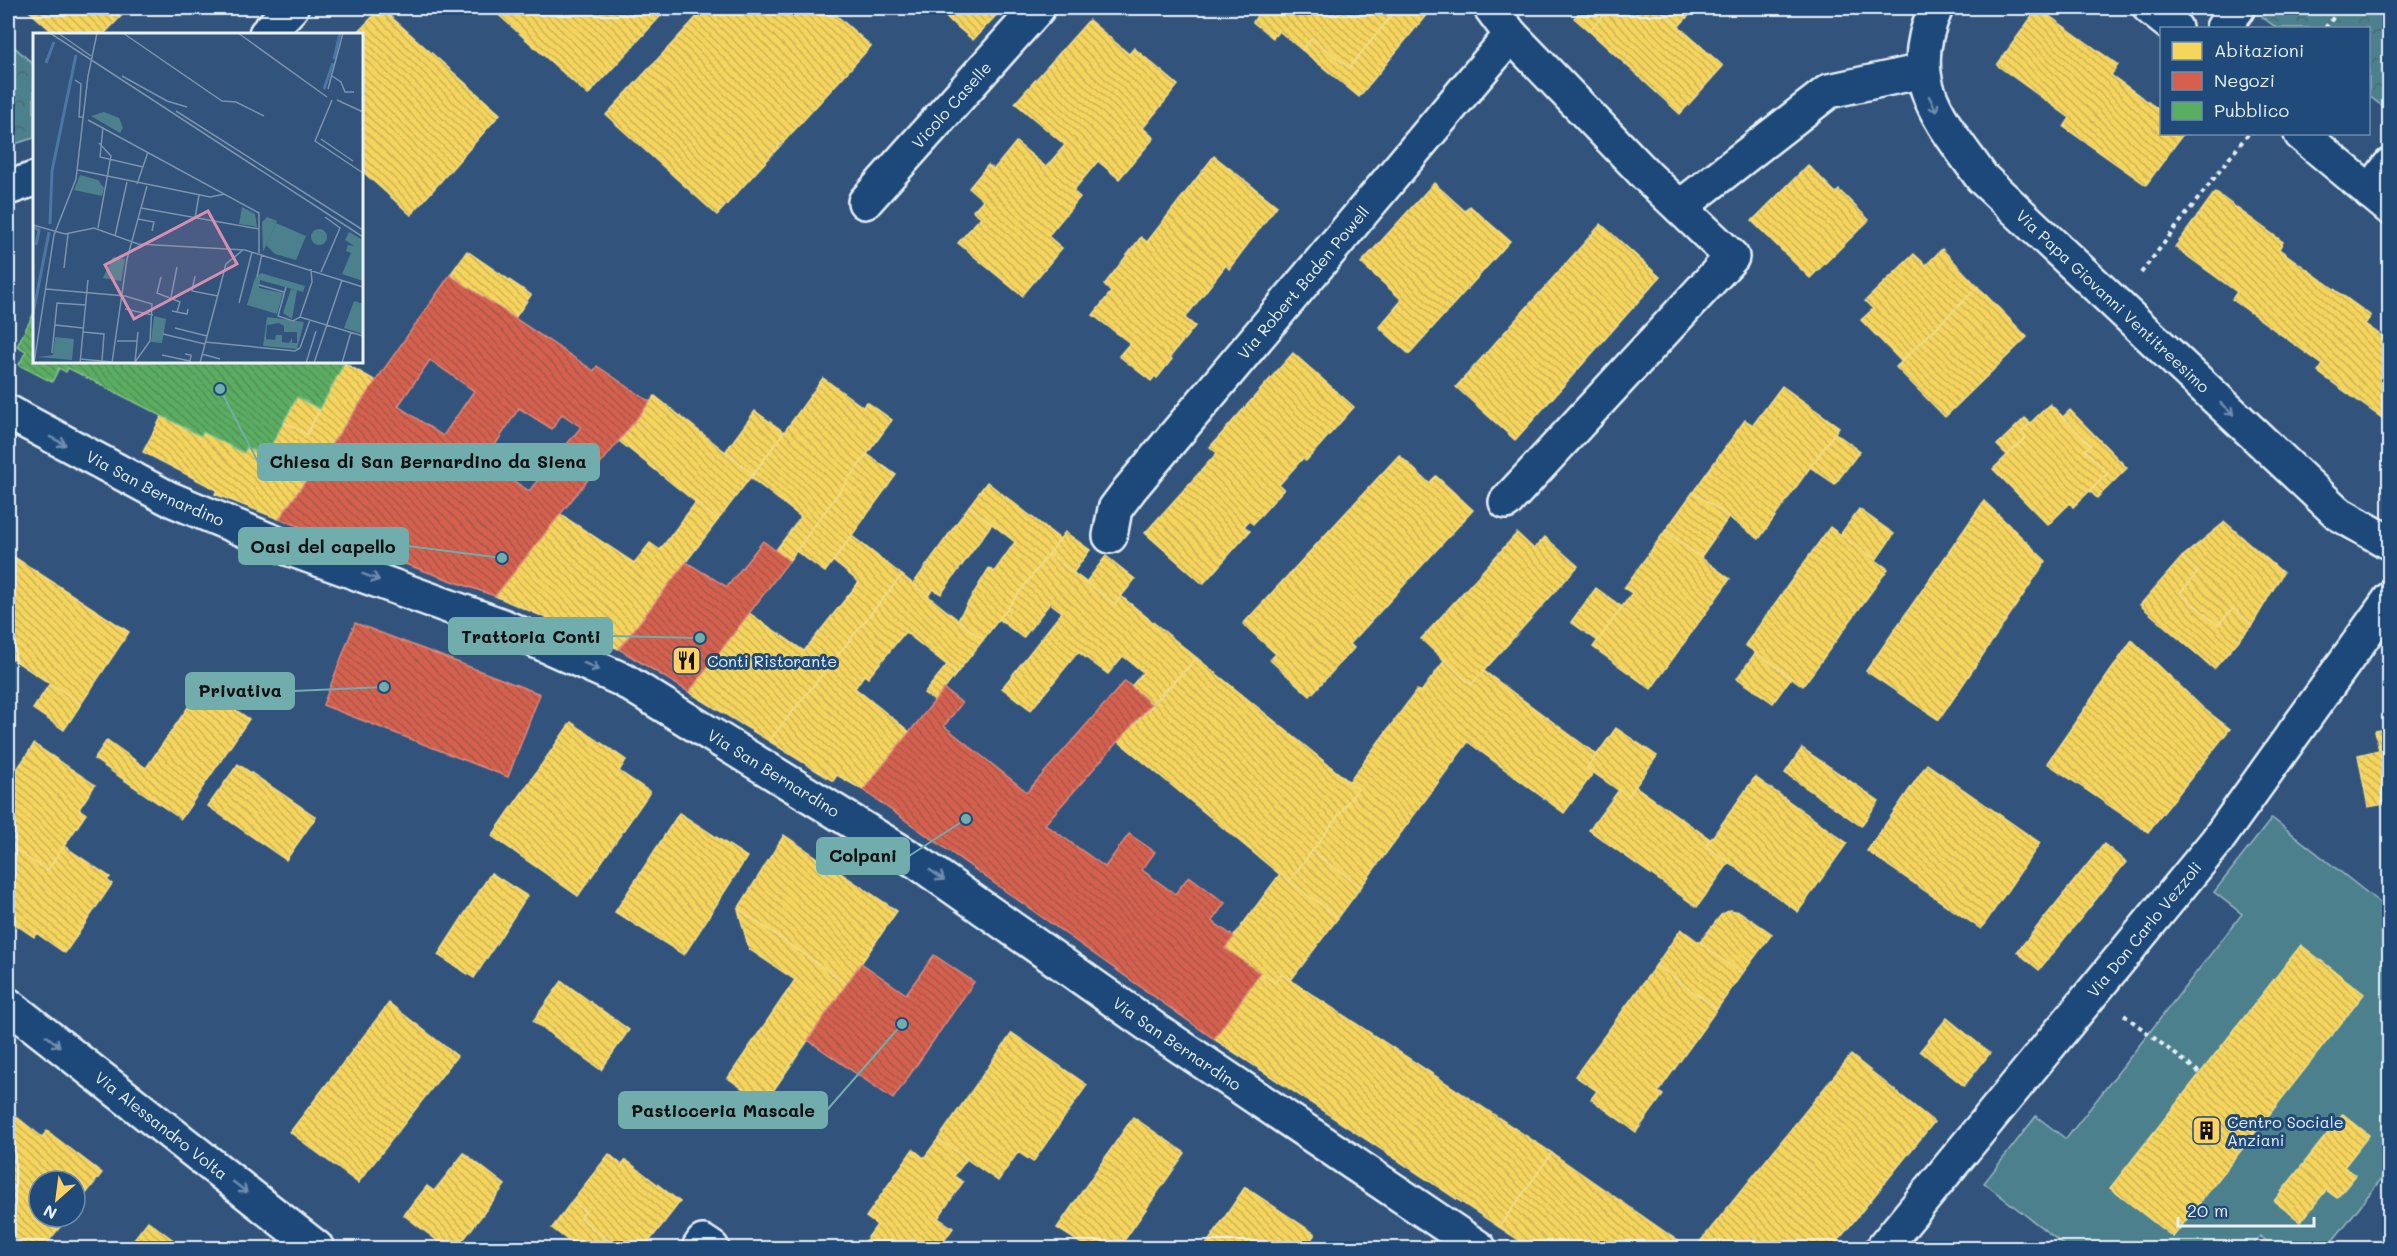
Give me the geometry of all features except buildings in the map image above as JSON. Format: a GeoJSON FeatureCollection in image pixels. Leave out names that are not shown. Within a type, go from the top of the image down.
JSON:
{"type":"FeatureCollection","features":[{"type":"Feature","properties":{"kind":"street"},"geometry":{"type":"LineString","coordinates":[[267,33],[291,8]]}},
{"type":"Feature","properties":{"kind":"street","name":"Vicolo Caselle"},"geometry":{"type":"LineString","coordinates":[[865,202],[1038,8]]}},
{"type":"Feature","properties":{"kind":"street"},"geometry":{"type":"LineString","coordinates":[[1491,8],[1511,35],[1647,176],[1732,257],[1506,502]]}},
{"type":"Feature","properties":{"kind":"street","name":"Via Papa Giovanni Ventitreesimo"},"geometry":{"type":"LineString","coordinates":[[1936,8],[1922,46],[1923,71],[1928,93],[1942,121],[1982,178],[2339,514],[2390,543]]}},
{"type":"Feature","properties":{"kind":"street"},"geometry":{"type":"LineString","coordinates":[[2150,8],[2174,27]]}},
{"type":"Feature","properties":{"kind":"street"},"geometry":{"type":"LineString","coordinates":[[2224,27],[2238,8]]}},
{"type":"Feature","properties":{"kind":"street","name":"Via Robert Baden Powell"},"geometry":{"type":"LineString","coordinates":[[1110,536],[1115,509],[1130,489],[1511,35]]}},
{"type":"Feature","properties":{"kind":"street"},"geometry":{"type":"LineString","coordinates":[[1680,207],[1829,91],[1923,71]]}},
{"type":"Feature","properties":{"kind":"street"},"geometry":{"type":"LineString","coordinates":[[2302,135],[2380,200],[2390,165]]}},
{"type":"Feature","properties":{"kind":"street"},"geometry":{"type":"LineString","coordinates":[[8,188],[33,179]]}},
{"type":"Feature","properties":{"kind":"street","name":"Via San Bernardino"},"geometry":{"type":"LineString","coordinates":[[8,412],[168,498],[290,549],[497,624],[623,680],[919,863],[1156,1030],[1479,1248]]}},
{"type":"Feature","properties":{"kind":"street","name":"Via Don Carlo Vezzoli"},"geometry":{"type":"LineString","coordinates":[[1883,1248],[2216,842],[2390,599]]}},
{"type":"Feature","properties":{"kind":"street","name":"Via Alessandro Volta"},"geometry":{"type":"LineString","coordinates":[[8,1005],[315,1248]]}},
{"type":"Feature","properties":{"kind":"street"},"geometry":{"type":"LineString","coordinates":[[699,1248],[703,1242],[712,1248]]}},
{"type":"Feature","properties":{"kind":"path"},"geometry":{"type":"LineString","coordinates":[[2326,27],[2341,8]]}},
{"type":"Feature","properties":{"kind":"path"},"geometry":{"type":"LineString","coordinates":[[2136,280],[2247,135]]}},
{"type":"Feature","properties":{"kind":"path"},"geometry":{"type":"LineString","coordinates":[[2094,992],[2200,1073]]}},
{"type":"Feature","properties":{"kind":"green space"},"geometry":{"type":"Polygon","coordinates":[[[2269,8],[2389,8],[2389,111],[2370,97],[2370,27],[2276,27],[2262,17],[2269,8]]]}},
{"type":"Feature","properties":{"kind":"green space"},"geometry":{"type":"Polygon","coordinates":[[[8,41],[33,64],[33,138],[8,146],[8,41]]]}},
{"type":"Feature","properties":{"kind":"green space"},"geometry":{"type":"Polygon","coordinates":[[[2272,818],[2389,910],[2389,1169],[2327,1248],[2276,1248],[2260,1236],[2251,1248],[2068,1248],[1984,1183],[2036,1116],[2066,1139],[2242,914],[2214,892],[2272,818]]]}},
{"type":"Feature","properties":{"kind":"place","name":"Chiesa di San Bernardino da Siena"},"geometry":{"type":"Point","coordinates":[220,389]}},
{"type":"Feature","properties":{"kind":"place","name":"Oasi del capello"},"geometry":{"type":"Point","coordinates":[502,558]}},
{"type":"Feature","properties":{"kind":"place","name":"Trattoria Conti"},"geometry":{"type":"Point","coordinates":[700,638]}},
{"type":"Feature","properties":{"kind":"place","name":"Conti Ristorante"},"geometry":{"type":"Point","coordinates":[686,661]}},
{"type":"Feature","properties":{"kind":"place","name":"Privativa"},"geometry":{"type":"Point","coordinates":[384,687]}},
{"type":"Feature","properties":{"kind":"place","name":"Colpani"},"geometry":{"type":"Point","coordinates":[966,819]}},
{"type":"Feature","properties":{"kind":"place","name":"Pasticceria Mascale"},"geometry":{"type":"Point","coordinates":[902,1024]}},
{"type":"Feature","properties":{"kind":"place","name":"Centro Sociale Anziani"},"geometry":{"type":"Point","coordinates":[2206,1131]}}]}
